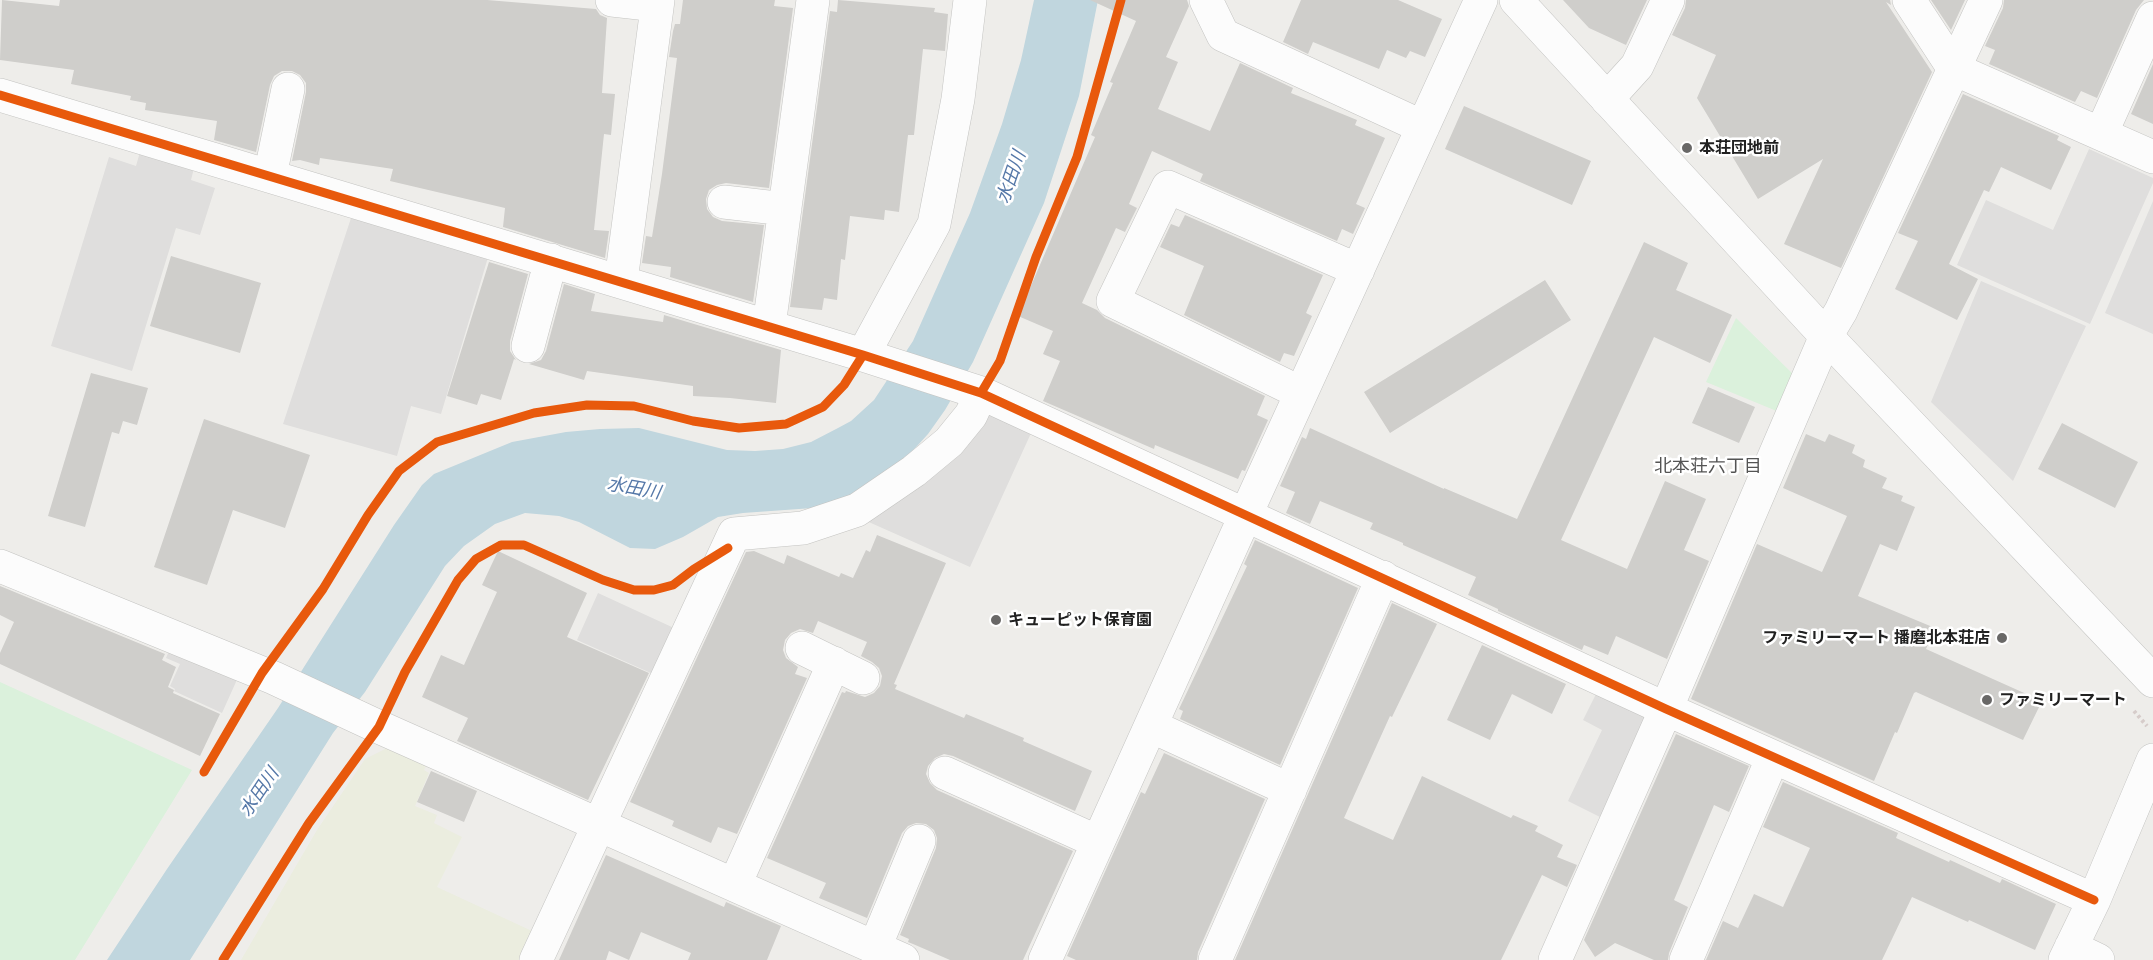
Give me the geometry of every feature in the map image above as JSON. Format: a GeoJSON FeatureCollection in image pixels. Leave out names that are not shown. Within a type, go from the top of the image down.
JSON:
{"type":"FeatureCollection","features":[{"type":"Feature","properties":{"kind":"street"},"geometry":{"type":"LineString","coordinates":[[612,0],[657,3],[621,281]]}},
{"type":"Feature","properties":{"kind":"street"},"geometry":{"type":"LineString","coordinates":[[769,326],[813,0]]}},
{"type":"Feature","properties":{"kind":"street"},"geometry":{"type":"LineString","coordinates":[[863,355],[934,224],[958,99],[970,0]]}},
{"type":"Feature","properties":{"kind":"street"},"geometry":{"type":"LineString","coordinates":[[1206,0],[1223,35],[1423,127]]}},
{"type":"Feature","properties":{"kind":"street"},"geometry":{"type":"LineString","coordinates":[[1045,960],[1481,0]]}},
{"type":"Feature","properties":{"kind":"street"},"geometry":{"type":"LineString","coordinates":[[1516,0],[1826,336],[2153,681]]}},
{"type":"Feature","properties":{"kind":"street"},"geometry":{"type":"LineString","coordinates":[[1607,99],[1637,66],[1668,0]]}},
{"type":"Feature","properties":{"kind":"street"},"geometry":{"type":"LineString","coordinates":[[1909,0],[1954,69],[2153,157]]}},
{"type":"Feature","properties":{"kind":"street"},"geometry":{"type":"LineString","coordinates":[[1563,957],[1666,709],[1826,336],[1841,311],[1986,0]]}},
{"type":"Feature","properties":{"kind":"street"},"geometry":{"type":"LineString","coordinates":[[2101,134],[2153,18]]}},
{"type":"Feature","properties":{"kind":"street"},"geometry":{"type":"LineString","coordinates":[[270,176],[288,89]]}},
{"type":"Feature","properties":{"kind":"street"},"geometry":{"type":"LineString","coordinates":[[0,95],[621,281],[981,393],[1666,709],[2094,900]]}},
{"type":"Feature","properties":{"kind":"street"},"geometry":{"type":"LineString","coordinates":[[1301,393],[1113,301],[1168,187],[1358,270]]}},
{"type":"Feature","properties":{"kind":"street"},"geometry":{"type":"LineString","coordinates":[[724,202],[785,209]]}},
{"type":"Feature","properties":{"kind":"street"},"geometry":{"type":"LineString","coordinates":[[528,346],[551,260]]}},
{"type":"Feature","properties":{"kind":"street"},"geometry":{"type":"LineString","coordinates":[[536,960],[734,534],[803,528],[857,510],[914,471],[949,442],[972,415],[981,393]]}},
{"type":"Feature","properties":{"kind":"street"},"geometry":{"type":"LineString","coordinates":[[0,566],[274,678],[889,954],[919,841]]}},
{"type":"Feature","properties":{"kind":"street"},"geometry":{"type":"LineString","coordinates":[[1215,960],[1383,577]]}},
{"type":"Feature","properties":{"kind":"street"},"geometry":{"type":"LineString","coordinates":[[802,648],[863,678]]}},
{"type":"Feature","properties":{"kind":"street"},"geometry":{"type":"LineString","coordinates":[[735,884],[834,663]]}},
{"type":"Feature","properties":{"kind":"street"},"geometry":{"type":"LineString","coordinates":[[1150,726],[1290,790]]}},
{"type":"Feature","properties":{"kind":"street"},"geometry":{"type":"LineString","coordinates":[[1686,960],[1773,757]]}},
{"type":"Feature","properties":{"kind":"street"},"geometry":{"type":"LineString","coordinates":[[2078,956],[2094,900],[2153,760]]}},
{"type":"Feature","properties":{"kind":"street"},"geometry":{"type":"LineString","coordinates":[[945,773],[1098,842]]}},
{"type":"Feature","properties":{"kind":"shaded area"},"geometry":{"type":"Polygon","coordinates":[[[2089,149],[2153,178],[2153,183],[2090,324],[1957,265],[1986,200],[2053,230],[2089,149]]]}},
{"type":"Feature","properties":{"kind":"shaded area"},"geometry":{"type":"Polygon","coordinates":[[[140,152],[194,168],[191,180],[215,188],[200,235],[176,228],[132,371],[51,346],[109,157],[136,166],[140,152]]]}},
{"type":"Feature","properties":{"kind":"shaded area"},"geometry":{"type":"Polygon","coordinates":[[[2153,201],[2153,334],[2105,313],[2153,201]]]}},
{"type":"Feature","properties":{"kind":"shaded area"},"geometry":{"type":"Polygon","coordinates":[[[353,212],[489,254],[441,414],[411,406],[397,456],[283,424],[353,212]]]}},
{"type":"Feature","properties":{"kind":"shaded area"},"geometry":{"type":"Polygon","coordinates":[[[1981,281],[2086,326],[2013,481],[1931,402],[1981,281]]]}},
{"type":"Feature","properties":{"kind":"shaded area"},"geometry":{"type":"Polygon","coordinates":[[[992,410],[1032,431],[970,567],[862,519],[962,449],[982,428],[992,410]]]}},
{"type":"Feature","properties":{"kind":"shaded area"},"geometry":{"type":"Polygon","coordinates":[[[598,593],[674,628],[653,674],[577,640],[598,593]]]}},
{"type":"Feature","properties":{"kind":"shaded area"},"geometry":{"type":"Polygon","coordinates":[[[173,642],[240,673],[222,713],[174,691],[175,689],[170,686],[180,664],[166,658],[173,642]]]}},
{"type":"Feature","properties":{"kind":"shaded area"},"geometry":{"type":"Polygon","coordinates":[[[1598,690],[1649,715],[1600,817],[1568,801],[1602,730],[1583,720],[1598,690]]]}},
{"type":"Feature","properties":{"kind":"shaded area"},"geometry":{"type":"Polygon","coordinates":[[[389,747],[426,766],[424,770],[429,773],[415,806],[437,815],[434,823],[462,837],[437,887],[532,931],[519,960],[241,960],[317,830],[365,759],[389,747]]]}},
{"type":"Feature","properties":{"kind":"green space"},"geometry":{"type":"Polygon","coordinates":[[[1736,318],[1796,377],[1779,412],[1706,382],[1736,318]]]}},
{"type":"Feature","properties":{"kind":"green space"},"geometry":{"type":"Polygon","coordinates":[[[0,682],[192,770],[75,960],[0,960],[0,682]]]}},
{"type":"Feature","properties":{"kind":"water","name":"水田川"},"geometry":{"type":"Polygon","coordinates":[[[1034,0],[1098,0],[1079,96],[1044,203],[973,362],[945,410],[908,456],[848,498],[813,508],[718,517],[683,537],[655,549],[630,548],[579,522],[559,516],[525,513],[495,524],[464,546],[445,566],[365,692],[333,733],[190,960],[107,960],[278,708],[394,525],[422,485],[434,474],[512,442],[566,432],[600,429],[639,428],[727,450],[783,449],[811,442],[851,421],[874,400],[913,341],[970,213],[1002,124],[1021,60],[1034,0]]]}},
{"type":"Feature","properties":{"kind":"building"},"geometry":{"type":"Polygon","coordinates":[[[2,0],[59,6],[60,0],[487,0],[596,9],[600,15],[607,18],[602,93],[615,94],[611,135],[604,134],[594,230],[609,231],[605,258],[503,227],[505,208],[390,181],[393,169],[320,158],[319,165],[300,160],[292,161],[306,83],[300,75],[292,71],[282,71],[274,76],[270,85],[256,152],[214,140],[217,121],[145,110],[146,103],[130,100],[131,96],[71,84],[74,70],[0,60],[2,0]]]}},
{"type":"Feature","properties":{"kind":"building"},"geometry":{"type":"Polygon","coordinates":[[[683,0],[775,0],[774,6],[793,8],[769,188],[726,183],[709,190],[706,199],[707,209],[713,217],[722,221],[764,225],[753,302],[670,277],[671,267],[642,263],[646,236],[652,237],[662,174],[677,58],[669,57],[675,24],[680,24],[683,0]]]}},
{"type":"Feature","properties":{"kind":"building"},"geometry":{"type":"Polygon","coordinates":[[[838,0],[935,8],[934,12],[948,14],[945,51],[923,49],[914,135],[908,135],[899,212],[885,210],[884,220],[850,216],[845,260],[841,259],[837,300],[824,298],[822,310],[790,307],[830,11],[837,12],[838,0]]]}},
{"type":"Feature","properties":{"kind":"building"},"geometry":{"type":"Polygon","coordinates":[[[1090,0],[1187,0],[1189,6],[1166,57],[1178,62],[1158,109],[1210,131],[1240,63],[1293,88],[1291,93],[1357,120],[1355,125],[1385,138],[1356,204],[1365,208],[1353,234],[1342,229],[1337,241],[1200,181],[1203,174],[1152,151],[1129,204],[1137,208],[1125,232],[1116,228],[1082,303],[1097,310],[1105,318],[1265,396],[1257,415],[1268,420],[1245,471],[1242,470],[1238,479],[1155,445],[1154,449],[1043,401],[1060,361],[1043,354],[1053,331],[1018,316],[1095,137],[1091,135],[1136,21],[1090,0]]]}},
{"type":"Feature","properties":{"kind":"building"},"geometry":{"type":"Polygon","coordinates":[[[1301,0],[1398,0],[1442,19],[1425,57],[1410,51],[1406,58],[1387,50],[1379,69],[1313,42],[1308,54],[1283,42],[1301,0]]]}},
{"type":"Feature","properties":{"kind":"building"},"geometry":{"type":"Polygon","coordinates":[[[1563,0],[1647,0],[1626,45],[1589,28],[1563,0]]]}},
{"type":"Feature","properties":{"kind":"building"},"geometry":{"type":"Polygon","coordinates":[[[1686,0],[1890,0],[1891,5],[1886,2],[1932,72],[1841,268],[1784,244],[1823,159],[1758,199],[1697,98],[1716,55],[1672,35],[1685,8],[1686,0]]]}},
{"type":"Feature","properties":{"kind":"building"},"geometry":{"type":"Polygon","coordinates":[[[1931,0],[1965,0],[1951,30],[1931,0]]]}},
{"type":"Feature","properties":{"kind":"building"},"geometry":{"type":"Polygon","coordinates":[[[2004,0],[2144,0],[2136,10],[2097,98],[2081,91],[2075,102],[1989,64],[1995,50],[1985,46],[2003,8],[2004,0]]]}},
{"type":"Feature","properties":{"kind":"building"},"geometry":{"type":"Polygon","coordinates":[[[2153,64],[2153,124],[2131,114],[2153,64]]]}},
{"type":"Feature","properties":{"kind":"building"},"geometry":{"type":"Polygon","coordinates":[[[1963,94],[2059,136],[2057,140],[2071,147],[2051,190],[2001,167],[1989,192],[1984,190],[1949,264],[1978,279],[1957,320],[1895,289],[1918,241],[1898,233],[1963,94]]]}},
{"type":"Feature","properties":{"kind":"building"},"geometry":{"type":"Polygon","coordinates":[[[1464,106],[1591,161],[1572,205],[1445,149],[1464,106]]]}},
{"type":"Feature","properties":{"kind":"building"},"geometry":{"type":"Polygon","coordinates":[[[1185,215],[1323,275],[1306,313],[1312,316],[1294,356],[1284,353],[1280,362],[1184,315],[1204,266],[1160,247],[1171,224],[1179,227],[1185,215]]]}},
{"type":"Feature","properties":{"kind":"building"},"geometry":{"type":"Polygon","coordinates":[[[1644,242],[1688,263],[1676,290],[1732,315],[1710,363],[1654,337],[1561,540],[1627,569],[1665,481],[1706,499],[1684,550],[1709,561],[1667,659],[1616,636],[1608,655],[1584,645],[1582,650],[1468,595],[1476,577],[1370,529],[1373,523],[1320,501],[1310,524],[1286,513],[1295,492],[1280,486],[1302,437],[1306,439],[1310,428],[1444,489],[1517,519],[1644,242]]]}},
{"type":"Feature","properties":{"kind":"building"},"geometry":{"type":"Polygon","coordinates":[[[171,256],[261,283],[240,353],[150,326],[171,256]]]}},
{"type":"Feature","properties":{"kind":"building"},"geometry":{"type":"Polygon","coordinates":[[[489,262],[528,274],[510,341],[510,351],[516,360],[514,359],[501,400],[481,394],[477,405],[447,396],[489,262]]]}},
{"type":"Feature","properties":{"kind":"building"},"geometry":{"type":"Polygon","coordinates":[[[1545,280],[1571,320],[1390,433],[1364,392],[1545,280]]]}},
{"type":"Feature","properties":{"kind":"building"},"geometry":{"type":"Polygon","coordinates":[[[564,284],[595,294],[591,311],[663,322],[664,315],[781,350],[776,403],[693,396],[693,386],[587,371],[584,380],[529,364],[541,360],[546,351],[564,284]]]}},
{"type":"Feature","properties":{"kind":"building"},"geometry":{"type":"Polygon","coordinates":[[[91,373],[148,388],[137,425],[123,421],[119,434],[112,432],[85,527],[48,516],[91,373]]]}},
{"type":"Feature","properties":{"kind":"building"},"geometry":{"type":"Polygon","coordinates":[[[1708,387],[1755,407],[1739,443],[1692,423],[1708,387]]]}},
{"type":"Feature","properties":{"kind":"building"},"geometry":{"type":"Polygon","coordinates":[[[204,419],[310,455],[285,528],[233,510],[207,585],[154,567],[204,419]]]}},
{"type":"Feature","properties":{"kind":"building"},"geometry":{"type":"Polygon","coordinates":[[[2062,423],[2138,462],[2115,508],[2038,469],[2062,423]]]}},
{"type":"Feature","properties":{"kind":"building"},"geometry":{"type":"Polygon","coordinates":[[[1806,434],[1825,442],[1829,434],[1855,445],[1852,453],[1865,460],[1863,467],[1887,478],[1882,488],[1903,496],[1901,501],[1915,507],[1897,551],[1880,544],[1858,596],[1935,628],[1926,649],[2042,701],[2023,740],[1916,692],[1897,733],[1895,732],[1874,781],[1691,699],[1757,544],[1822,572],[1847,516],[1783,488],[1806,434]]]}},
{"type":"Feature","properties":{"kind":"building"},"geometry":{"type":"Polygon","coordinates":[[[877,535],[946,563],[894,684],[897,685],[895,689],[964,718],[966,714],[1024,738],[1023,741],[1092,771],[1075,811],[953,756],[944,754],[935,758],[928,766],[926,774],[930,783],[937,790],[1073,851],[1023,960],[950,960],[908,942],[909,939],[900,935],[936,848],[937,838],[934,830],[926,824],[916,823],[908,826],[902,833],[867,918],[819,898],[826,883],[767,858],[842,692],[846,691],[865,697],[874,693],[880,686],[882,676],[879,668],[861,656],[867,642],[818,621],[813,633],[800,629],[791,633],[785,640],[783,650],[786,658],[798,667],[795,674],[807,678],[737,834],[718,827],[711,843],[672,826],[674,821],[630,802],[746,552],[754,551],[784,564],[787,555],[839,577],[841,573],[853,578],[866,550],[870,552],[877,535]]]}},
{"type":"Feature","properties":{"kind":"building"},"geometry":{"type":"Polygon","coordinates":[[[1255,540],[1358,588],[1280,765],[1180,719],[1183,711],[1179,709],[1247,566],[1244,564],[1255,540]]]}},
{"type":"Feature","properties":{"kind":"building"},"geometry":{"type":"Polygon","coordinates":[[[498,551],[587,593],[567,637],[649,673],[588,800],[457,741],[468,718],[422,697],[441,655],[464,665],[497,592],[482,585],[498,551]]]}},
{"type":"Feature","properties":{"kind":"building"},"geometry":{"type":"Polygon","coordinates":[[[0,586],[165,654],[162,660],[176,667],[168,687],[174,690],[173,693],[220,714],[200,756],[0,664],[0,653],[14,622],[0,615],[0,586]]]}},
{"type":"Feature","properties":{"kind":"building"},"geometry":{"type":"Polygon","coordinates":[[[1392,603],[1437,624],[1392,717],[1390,716],[1344,818],[1393,840],[1422,776],[1511,818],[1513,815],[1538,826],[1535,831],[1563,845],[1557,857],[1577,865],[1567,887],[1542,875],[1501,960],[1235,960],[1392,603]]]}},
{"type":"Feature","properties":{"kind":"building"},"geometry":{"type":"Polygon","coordinates":[[[1482,645],[1566,684],[1552,714],[1512,694],[1490,740],[1447,720],[1482,645]]]}},
{"type":"Feature","properties":{"kind":"building"},"geometry":{"type":"Polygon","coordinates":[[[1676,734],[1749,766],[1729,812],[1714,805],[1674,900],[1688,907],[1668,960],[1654,960],[1615,943],[1595,957],[1584,940],[1676,734]]]}},
{"type":"Feature","properties":{"kind":"building"},"geometry":{"type":"Polygon","coordinates":[[[1164,753],[1265,799],[1198,952],[1197,960],[1076,960],[1067,956],[1141,792],[1145,794],[1164,753]]]}},
{"type":"Feature","properties":{"kind":"building"},"geometry":{"type":"Polygon","coordinates":[[[431,771],[477,791],[464,822],[417,802],[431,771]]]}},
{"type":"Feature","properties":{"kind":"building"},"geometry":{"type":"Polygon","coordinates":[[[1783,782],[1898,833],[1896,838],[1949,862],[1950,860],[2000,883],[2002,879],[2056,904],[2035,950],[1912,897],[1882,960],[1706,960],[1723,921],[1738,928],[1754,894],[1783,907],[1810,848],[1763,827],[1783,782]]]}},
{"type":"Feature","properties":{"kind":"building"},"geometry":{"type":"Polygon","coordinates":[[[606,855],[724,907],[726,902],[781,926],[767,960],[688,960],[691,953],[641,932],[629,960],[609,951],[606,960],[559,960],[606,855]]]}},
{"type":"Feature","properties":{"kind":"cycle path"},"geometry":{"type":"LineString","coordinates":[[981,393],[1000,361],[1036,257],[1077,157],[1121,0]]}},
{"type":"Feature","properties":{"kind":"cycle path"},"geometry":{"type":"LineString","coordinates":[[0,95],[863,355],[981,393],[1666,709],[2094,900]]}},
{"type":"Feature","properties":{"kind":"cycle path"},"geometry":{"type":"LineString","coordinates":[[204,772],[262,673],[323,589],[368,515],[399,471],[437,442],[534,413],[587,405],[634,406],[693,421],[739,428],[786,424],[823,407],[844,385],[863,355]]}},
{"type":"Feature","properties":{"kind":"cycle path"},"geometry":{"type":"LineString","coordinates":[[223,960],[309,823],[379,727],[405,672],[458,580],[476,559],[501,545],[524,545],[603,580],[634,590],[654,590],[673,585],[728,548]]}},
{"type":"Feature","properties":{"kind":"place","name":"本荘団地前"},"geometry":{"type":"Point","coordinates":[1687,148]}},
{"type":"Feature","properties":{"kind":"place","name":"キューピット保育園"},"geometry":{"type":"Point","coordinates":[996,620]}},
{"type":"Feature","properties":{"kind":"place","name":"ファミリーマート 播磨北本荘店"},"geometry":{"type":"Point","coordinates":[2002,638]}},
{"type":"Feature","properties":{"kind":"place","name":"ファミリーマート"},"geometry":{"type":"Point","coordinates":[1987,700]}},
{"type":"Feature","properties":{"kind":"district","name":"北本荘六丁目"},"geometry":{"type":"Point","coordinates":[1708,466]}}]}
